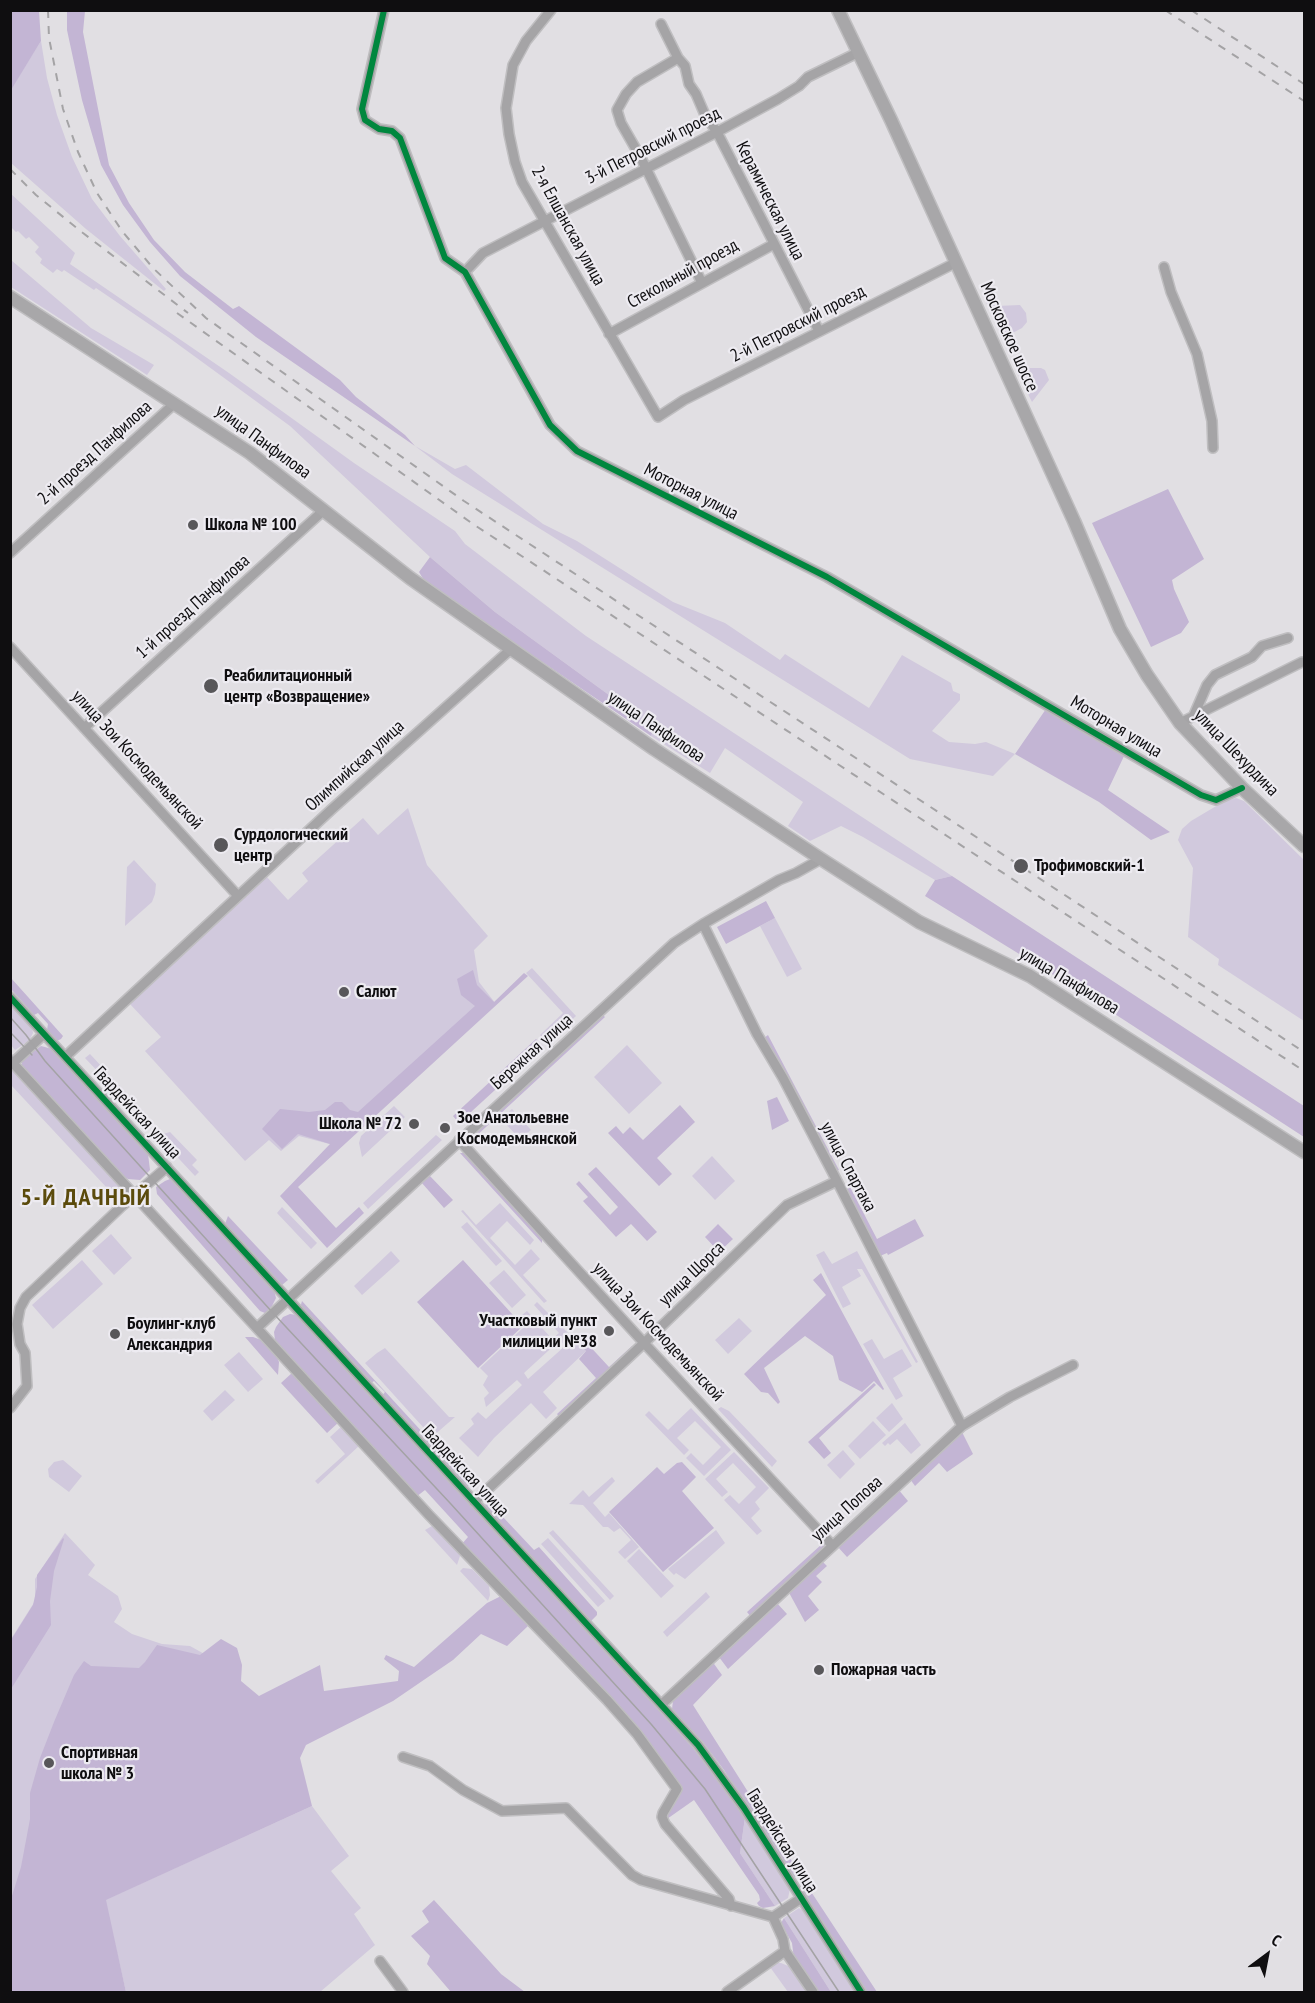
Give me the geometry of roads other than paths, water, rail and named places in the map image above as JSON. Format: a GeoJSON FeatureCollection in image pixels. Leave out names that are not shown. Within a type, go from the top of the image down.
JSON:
{"type":"FeatureCollection","features":[{"type":"Feature","properties":{"kind":"main road","name":"Московское шоссе"},"geometry":{"type":"LineString","coordinates":[[838,10],[1074,521],[1120,628],[1149,678]]}},
{"type":"Feature","properties":{"kind":"main road","name":"улица Панфилова"},"geometry":{"type":"LineString","coordinates":[[10,297],[250,453],[410,578],[654,749],[919,922],[1030,976],[1305,1152]]}},
{"type":"Feature","properties":{"kind":"main road","name":"улица Шехурдина"},"geometry":{"type":"LineString","coordinates":[[1149,678],[1180,723],[1242,788],[1305,846]]}},
{"type":"Feature","properties":{"kind":"street","name":"Моторная улица"},"geometry":{"type":"LineString","coordinates":[[384,10],[362,109],[365,120],[379,129],[392,131],[400,138],[445,258],[465,272],[550,424],[577,451],[827,576],[1201,795],[1216,800],[1242,788]]}},
{"type":"Feature","properties":{"kind":"street","name":"2-я Елшанская улица"},"geometry":{"type":"LineString","coordinates":[[551,10],[526,41],[513,65],[506,108],[509,134],[522,182],[658,417]]}},
{"type":"Feature","properties":{"kind":"street","name":"Керамическая улица"},"geometry":{"type":"LineString","coordinates":[[661,24],[678,58],[685,66],[689,84],[717,132],[819,331]]}},
{"type":"Feature","properties":{"kind":"street","name":"3-й Петровский проезд"},"geometry":{"type":"LineString","coordinates":[[465,272],[483,253],[717,132],[778,99],[799,86],[808,77],[859,52]]}},
{"type":"Feature","properties":{"kind":"street"},"geometry":{"type":"LineString","coordinates":[[678,58],[637,82],[626,94],[617,110],[621,123],[641,158],[702,283]]}},
{"type":"Feature","properties":{"kind":"street","name":"Стекольный проезд"},"geometry":{"type":"LineString","coordinates":[[609,333],[774,244]]}},
{"type":"Feature","properties":{"kind":"street","name":"2-й Петровский проезд"},"geometry":{"type":"LineString","coordinates":[[658,417],[684,400],[955,263]]}},
{"type":"Feature","properties":{"kind":"street"},"geometry":{"type":"LineString","coordinates":[[1164,267],[1171,292],[1197,354],[1212,421],[1213,448]]}},
{"type":"Feature","properties":{"kind":"street","name":"2-й проезд Панфилова"},"geometry":{"type":"LineString","coordinates":[[10,553],[175,403]]}},
{"type":"Feature","properties":{"kind":"street","name":"1-й проезд Панфилова"},"geometry":{"type":"LineString","coordinates":[[84,728],[324,510]]}},
{"type":"Feature","properties":{"kind":"street"},"geometry":{"type":"LineString","coordinates":[[1194,716],[1207,685],[1215,675],[1252,657],[1262,646],[1288,638]]}},
{"type":"Feature","properties":{"kind":"street","name":"улица Зои Космодемьянской"},"geometry":{"type":"LineString","coordinates":[[10,647],[238,896]]}},
{"type":"Feature","properties":{"kind":"street","name":"Олимпийская улица"},"geometry":{"type":"LineString","coordinates":[[65,1057],[238,896],[511,649]]}},
{"type":"Feature","properties":{"kind":"street"},"geometry":{"type":"LineString","coordinates":[[1180,723],[1302,662]]}},
{"type":"Feature","properties":{"kind":"street","name":"Бережная улица"},"geometry":{"type":"LineString","coordinates":[[258,1327],[674,943],[779,880],[821,859]]}},
{"type":"Feature","properties":{"kind":"street","name":"улица Спартака"},"geometry":{"type":"LineString","coordinates":[[703,924],[756,1034],[783,1078],[837,1180],[962,1425]]}},
{"type":"Feature","properties":{"kind":"street","name":"Гвардейская улица"},"geometry":{"type":"LineString","coordinates":[[10,997],[662,1704],[719,1772],[861,1992]]}},
{"type":"Feature","properties":{"kind":"street"},"geometry":{"type":"LineString","coordinates":[[44,1034],[12,1061],[437,1523],[637,1734],[677,1789],[663,1813],[665,1824],[729,1899],[731,1906]]}},
{"type":"Feature","properties":{"kind":"street","name":"улица Зои Космодемьянской"},"geometry":{"type":"LineString","coordinates":[[459,1140],[832,1545]]}},
{"type":"Feature","properties":{"kind":"street"},"geometry":{"type":"LineString","coordinates":[[10,1408],[27,1386],[25,1353],[18,1337],[18,1317],[26,1297],[166,1167]]}},
{"type":"Feature","properties":{"kind":"street","name":"улица Щорса"},"geometry":{"type":"LineString","coordinates":[[474,1502],[787,1205],[837,1180]]}},
{"type":"Feature","properties":{"kind":"street","name":"улица Попова"},"geometry":{"type":"LineString","coordinates":[[662,1704],[962,1425],[1010,1397],[1073,1365]]}},
{"type":"Feature","properties":{"kind":"street"},"geometry":{"type":"LineString","coordinates":[[403,1756],[430,1766],[463,1790],[502,1811],[566,1808],[632,1875],[641,1880],[773,1917],[800,1899]]}},
{"type":"Feature","properties":{"kind":"street"},"geometry":{"type":"LineString","coordinates":[[773,1917],[783,1939],[785,1952],[813,1992]]}},
{"type":"Feature","properties":{"kind":"street"},"geometry":{"type":"LineString","coordinates":[[727,1992],[785,1952]]}},
{"type":"Feature","properties":{"kind":"street"},"geometry":{"type":"LineString","coordinates":[[380,1961],[403,1992]]}},
{"type":"Feature","properties":{"kind":"tram line"},"geometry":{"type":"LineString","coordinates":[[10,1017],[45,1061],[273,1313],[651,1724],[705,1789],[839,1992]]}},
{"type":"Feature","properties":{"kind":"tram line"},"geometry":{"type":"LineString","coordinates":[[10,1032],[32,1055]]}},
{"type":"Feature","properties":{"kind":"railway"},"geometry":{"type":"LineString","coordinates":[[48,10],[49,38],[63,109],[78,152],[97,193],[122,231],[153,268],[206,318],[464,501],[1304,1052]]}},
{"type":"Feature","properties":{"kind":"railway"},"geometry":{"type":"LineString","coordinates":[[1165,10],[1304,101]]}},
{"type":"Feature","properties":{"kind":"railway"},"geometry":{"type":"LineString","coordinates":[[1191,10],[1304,84]]}},
{"type":"Feature","properties":{"kind":"railway"},"geometry":{"type":"LineString","coordinates":[[10,169],[36,195],[188,313]]}},
{"type":"Feature","properties":{"kind":"railway"},"geometry":{"type":"LineString","coordinates":[[177,313],[473,524],[1304,1071]]}},
{"type":"Feature","properties":{"kind":"place","name":"Школа № 100"},"geometry":{"type":"Point","coordinates":[193,525]}},
{"type":"Feature","properties":{"kind":"place","name":"Реабилитационный центр «Возвращение»"},"geometry":{"type":"Point","coordinates":[211,686]}},
{"type":"Feature","properties":{"kind":"place","name":"Сурдологический центр"},"geometry":{"type":"Point","coordinates":[221,845]}},
{"type":"Feature","properties":{"kind":"place","name":"Трофимовский-1"},"geometry":{"type":"Point","coordinates":[1021,866]}},
{"type":"Feature","properties":{"kind":"place","name":"Салют"},"geometry":{"type":"Point","coordinates":[344,992]}},
{"type":"Feature","properties":{"kind":"place","name":"Школа № 72"},"geometry":{"type":"Point","coordinates":[414,1124]}},
{"type":"Feature","properties":{"kind":"place","name":"Зое Анатольевне Космодемьянской"},"geometry":{"type":"Point","coordinates":[445,1128]}},
{"type":"Feature","properties":{"kind":"place","name":"Участковый пункт милиции №38"},"geometry":{"type":"Point","coordinates":[609,1331]}},
{"type":"Feature","properties":{"kind":"place","name":"Боулинг-клуб Александрия"},"geometry":{"type":"Point","coordinates":[115,1334]}},
{"type":"Feature","properties":{"kind":"place","name":"Пожарная часть"},"geometry":{"type":"Point","coordinates":[819,1670]}},
{"type":"Feature","properties":{"kind":"place","name":"Спортивная школа № 3"},"geometry":{"type":"Point","coordinates":[49,1763]}},
{"type":"Feature","properties":{"kind":"district","name":"5-Й ДАЧНЫЙ"},"geometry":{"type":"Point","coordinates":[86,1198]}}]}
